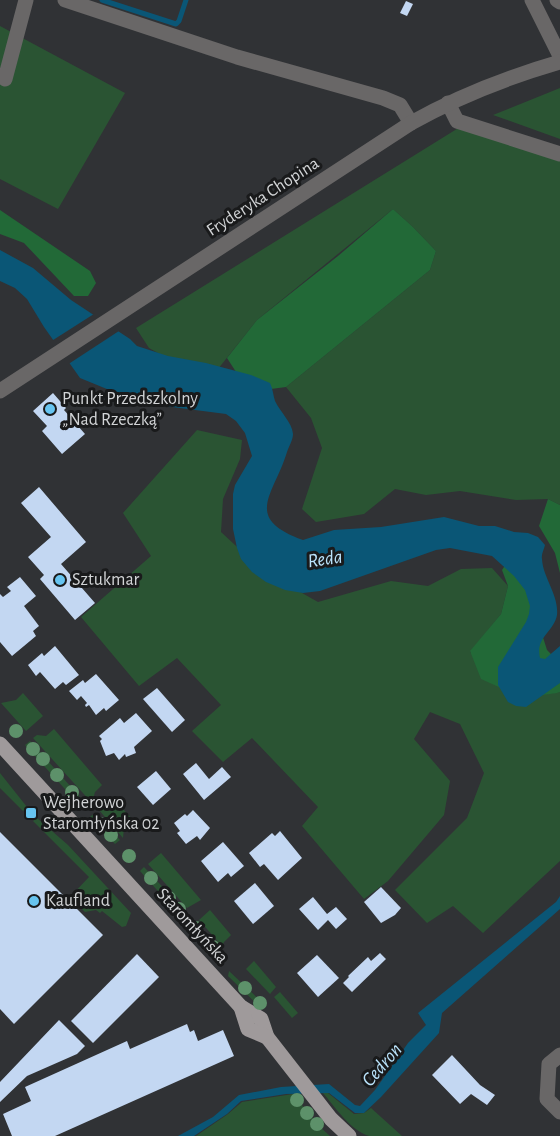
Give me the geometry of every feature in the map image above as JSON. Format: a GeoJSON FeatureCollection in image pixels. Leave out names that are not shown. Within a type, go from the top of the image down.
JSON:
{"type":"FeatureCollection","features":[{"type":"Feature","properties":{"kind":"main road","name":"Staromłyńska"},"geometry":{"type":"LineString","coordinates":[[0,744],[241,1007],[248,1029],[267,1037],[331,1119],[349,1136]]}},
{"type":"Feature","properties":{"kind":"street"},"geometry":{"type":"LineString","coordinates":[[5,79],[26,0]]}},
{"type":"Feature","properties":{"kind":"street"},"geometry":{"type":"LineString","coordinates":[[65,0],[237,57],[383,98],[400,105],[411,123]]}},
{"type":"Feature","properties":{"kind":"street"},"geometry":{"type":"LineString","coordinates":[[532,0],[560,56]]}},
{"type":"Feature","properties":{"kind":"street","name":"Fryderyka Chopina"},"geometry":{"type":"LineString","coordinates":[[0,392],[411,123],[448,103],[511,76],[560,62]]}},
{"type":"Feature","properties":{"kind":"street"},"geometry":{"type":"LineString","coordinates":[[448,103],[457,121],[560,154]]}},
{"type":"Feature","properties":{"kind":"street"},"geometry":{"type":"LineString","coordinates":[[560,1055],[549,1064],[547,1099],[560,1112]]}},
{"type":"Feature","properties":{"kind":"green space"},"geometry":{"type":"Polygon","coordinates":[[[0,26],[125,93],[58,209],[0,179],[0,26]]]}},
{"type":"Feature","properties":{"kind":"green space"},"geometry":{"type":"Polygon","coordinates":[[[560,88],[560,139],[493,115],[560,88]]]}},
{"type":"Feature","properties":{"kind":"green space"},"geometry":{"type":"Polygon","coordinates":[[[460,127],[560,160],[560,505],[548,499],[516,500],[460,491],[426,495],[395,489],[364,514],[316,522],[302,509],[322,448],[311,418],[286,387],[430,270],[436,251],[393,209],[257,320],[214,374],[190,371],[149,348],[136,328],[460,127]]]}},
{"type":"Feature","properties":{"kind":"green space"},"geometry":{"type":"Polygon","coordinates":[[[393,209],[436,251],[430,270],[286,387],[249,392],[227,358],[257,320],[393,209]]]}},
{"type":"Feature","properties":{"kind":"green space"},"geometry":{"type":"Polygon","coordinates":[[[0,210],[90,271],[96,283],[88,296],[74,296],[24,243],[0,234],[0,210]]]}},
{"type":"Feature","properties":{"kind":"green space"},"geometry":{"type":"Polygon","coordinates":[[[197,430],[242,440],[240,459],[223,499],[221,532],[263,571],[318,602],[391,581],[428,586],[461,569],[492,568],[508,586],[501,614],[470,652],[523,698],[560,692],[560,861],[483,933],[453,906],[427,923],[395,890],[467,818],[484,773],[460,724],[430,712],[414,739],[450,781],[444,815],[388,881],[364,899],[302,826],[318,807],[252,738],[223,762],[192,731],[221,705],[177,658],[139,686],[81,617],[151,556],[123,513],[197,430]]]}},
{"type":"Feature","properties":{"kind":"green space"},"geometry":{"type":"Polygon","coordinates":[[[548,499],[560,505],[560,573],[555,553],[539,526],[548,499]]]}},
{"type":"Feature","properties":{"kind":"green space"},"geometry":{"type":"Polygon","coordinates":[[[508,561],[523,574],[547,650],[560,663],[560,692],[523,698],[481,679],[470,651],[501,614],[508,586],[502,570],[508,561]]]}},
{"type":"Feature","properties":{"kind":"green space"},"geometry":{"type":"Polygon","coordinates":[[[23,693],[43,716],[26,731],[1,703],[16,700],[23,693]]]}},
{"type":"Feature","properties":{"kind":"green space"},"geometry":{"type":"Polygon","coordinates":[[[54,729],[102,785],[95,792],[92,803],[33,738],[37,735],[46,736],[54,729]]]}},
{"type":"Feature","properties":{"kind":"green space"},"geometry":{"type":"Polygon","coordinates":[[[30,741],[88,806],[84,810],[25,745],[30,741]]]}},
{"type":"Feature","properties":{"kind":"green space"},"geometry":{"type":"Polygon","coordinates":[[[0,773],[27,807],[23,811],[0,788],[0,773]]]}},
{"type":"Feature","properties":{"kind":"green space"},"geometry":{"type":"Polygon","coordinates":[[[113,798],[133,820],[124,828],[123,838],[99,810],[113,798]]]}},
{"type":"Feature","properties":{"kind":"green space"},"geometry":{"type":"Polygon","coordinates":[[[95,813],[120,840],[115,844],[90,817],[95,813]]]}},
{"type":"Feature","properties":{"kind":"green space"},"geometry":{"type":"Polygon","coordinates":[[[37,818],[68,845],[131,913],[126,926],[122,927],[102,911],[100,913],[96,910],[85,912],[70,897],[89,877],[33,821],[37,818]]]}},
{"type":"Feature","properties":{"kind":"green space"},"geometry":{"type":"Polygon","coordinates":[[[161,853],[201,900],[187,908],[148,864],[161,853]]]}},
{"type":"Feature","properties":{"kind":"green space"},"geometry":{"type":"Polygon","coordinates":[[[144,867],[187,913],[183,919],[140,871],[144,867]]]}},
{"type":"Feature","properties":{"kind":"green space"},"geometry":{"type":"Polygon","coordinates":[[[210,910],[231,935],[222,946],[199,920],[210,910]]]}},
{"type":"Feature","properties":{"kind":"green space"},"geometry":{"type":"Polygon","coordinates":[[[254,961],[276,987],[270,994],[246,969],[254,961]]]}},
{"type":"Feature","properties":{"kind":"green space"},"geometry":{"type":"Polygon","coordinates":[[[229,971],[266,1006],[262,1009],[228,976],[229,971]]]}},
{"type":"Feature","properties":{"kind":"green space"},"geometry":{"type":"Polygon","coordinates":[[[280,992],[298,1013],[292,1018],[274,997],[280,992]]]}},
{"type":"Feature","properties":{"kind":"green space"},"geometry":{"type":"Polygon","coordinates":[[[323,1093],[328,1093],[354,1114],[364,1113],[371,1108],[402,1136],[369,1136],[362,1133],[343,1118],[323,1093]]]}},
{"type":"Feature","properties":{"kind":"green space"},"geometry":{"type":"Polygon","coordinates":[[[293,1094],[330,1136],[196,1136],[242,1102],[293,1094]]]}},
{"type":"Feature","properties":{"kind":"water","name":"Reda"},"geometry":{"type":"Polygon","coordinates":[[[0,250],[33,268],[71,300],[137,346],[168,356],[251,375],[270,383],[275,401],[293,434],[267,504],[268,514],[273,523],[284,532],[303,540],[334,530],[381,527],[444,517],[479,526],[495,526],[514,532],[528,533],[538,537],[545,545],[542,555],[543,566],[557,608],[555,621],[540,645],[540,658],[545,659],[560,646],[560,683],[526,707],[508,702],[498,685],[498,667],[526,622],[530,606],[525,590],[514,576],[492,556],[450,548],[436,550],[320,591],[303,593],[285,590],[266,582],[252,572],[241,559],[233,529],[235,485],[252,456],[245,433],[236,421],[226,414],[141,403],[80,378],[27,299],[15,288],[0,281],[0,250]]]}},
{"type":"Feature","properties":{"kind":"water"},"geometry":{"type":"Polygon","coordinates":[[[560,896],[560,909],[442,1013],[439,1033],[364,1113],[355,1113],[329,1093],[286,1094],[241,1101],[227,1114],[194,1136],[178,1136],[213,1117],[239,1095],[281,1087],[329,1084],[355,1105],[360,1106],[375,1090],[408,1043],[426,1025],[418,1013],[556,902],[560,896]]]}},
{"type":"Feature","properties":{"kind":"pier"},"geometry":{"type":"Polygon","coordinates":[[[97,312],[122,329],[67,365],[50,342],[97,312]]]}},
{"type":"Feature","properties":{"kind":"building"},"geometry":{"type":"Polygon","coordinates":[[[406,1],[413,4],[407,16],[400,13],[406,1]]]}},
{"type":"Feature","properties":{"kind":"building"},"geometry":{"type":"Polygon","coordinates":[[[53,393],[85,434],[62,454],[42,431],[47,426],[33,411],[53,393]]]}},
{"type":"Feature","properties":{"kind":"building"},"geometry":{"type":"Polygon","coordinates":[[[39,487],[86,542],[61,564],[95,603],[75,620],[40,579],[44,575],[28,557],[51,537],[21,503],[39,487]]]}},
{"type":"Feature","properties":{"kind":"building"},"geometry":{"type":"Polygon","coordinates":[[[20,577],[36,596],[24,606],[39,626],[33,631],[36,636],[12,656],[0,642],[0,594],[3,597],[11,591],[7,587],[20,577]]]}},
{"type":"Feature","properties":{"kind":"building"},"geometry":{"type":"Polygon","coordinates":[[[55,646],[79,675],[66,685],[63,682],[55,689],[40,672],[36,676],[28,665],[42,653],[44,656],[55,646]]]}},
{"type":"Feature","properties":{"kind":"building"},"geometry":{"type":"Polygon","coordinates":[[[96,674],[119,700],[106,711],[104,708],[96,715],[89,705],[86,707],[87,703],[81,696],[77,700],[69,691],[83,680],[85,683],[96,674]]]}},
{"type":"Feature","properties":{"kind":"building"},"geometry":{"type":"Polygon","coordinates":[[[157,688],[185,720],[172,732],[143,699],[157,688]]]}},
{"type":"Feature","properties":{"kind":"building"},"geometry":{"type":"Polygon","coordinates":[[[136,713],[152,731],[134,747],[136,753],[126,757],[125,754],[119,760],[114,753],[106,756],[100,741],[102,739],[99,736],[120,718],[124,723],[136,713]]]}},
{"type":"Feature","properties":{"kind":"building"},"geometry":{"type":"Polygon","coordinates":[[[196,763],[209,779],[222,767],[231,777],[204,800],[183,774],[196,763]]]}},
{"type":"Feature","properties":{"kind":"building"},"geometry":{"type":"Polygon","coordinates":[[[156,771],[171,789],[153,805],[137,787],[156,771]]]}},
{"type":"Feature","properties":{"kind":"building"},"geometry":{"type":"Polygon","coordinates":[[[193,810],[210,828],[200,840],[197,836],[186,844],[177,833],[180,831],[174,823],[193,810]]]}},
{"type":"Feature","properties":{"kind":"building"},"geometry":{"type":"Polygon","coordinates":[[[280,831],[302,858],[278,880],[264,864],[260,867],[249,853],[272,833],[275,836],[280,831]]]}},
{"type":"Feature","properties":{"kind":"building","name":"Kaufland"},"geometry":{"type":"Polygon","coordinates":[[[0,832],[103,935],[14,1024],[0,1009],[0,832]]]}},
{"type":"Feature","properties":{"kind":"building"},"geometry":{"type":"Polygon","coordinates":[[[223,842],[244,866],[231,877],[228,873],[218,882],[201,861],[223,842]]]}},
{"type":"Feature","properties":{"kind":"building"},"geometry":{"type":"Polygon","coordinates":[[[255,883],[274,906],[253,924],[234,901],[255,883]]]}},
{"type":"Feature","properties":{"kind":"building"},"geometry":{"type":"Polygon","coordinates":[[[381,887],[401,908],[395,915],[381,923],[364,902],[381,887]]]}},
{"type":"Feature","properties":{"kind":"building"},"geometry":{"type":"Polygon","coordinates":[[[313,897],[327,914],[336,907],[347,919],[336,929],[328,920],[318,930],[299,909],[313,897]]]}},
{"type":"Feature","properties":{"kind":"building"},"geometry":{"type":"Polygon","coordinates":[[[380,953],[386,959],[352,992],[343,983],[348,976],[368,957],[371,961],[380,953]]]}},
{"type":"Feature","properties":{"kind":"building"},"geometry":{"type":"Polygon","coordinates":[[[137,954],[159,977],[93,1043],[71,1021],[137,954]]]}},
{"type":"Feature","properties":{"kind":"building"},"geometry":{"type":"Polygon","coordinates":[[[317,955],[339,978],[318,997],[297,973],[317,955]]]}},
{"type":"Feature","properties":{"kind":"building"},"geometry":{"type":"Polygon","coordinates":[[[59,1020],[85,1046],[77,1054],[27,1076],[0,1102],[0,1082],[59,1020]]]}},
{"type":"Feature","properties":{"kind":"building"},"geometry":{"type":"Polygon","coordinates":[[[187,1024],[190,1032],[194,1030],[198,1041],[223,1030],[234,1056],[55,1136],[12,1136],[3,1114],[31,1101],[25,1087],[127,1041],[130,1049],[187,1024]]]}},
{"type":"Feature","properties":{"kind":"building"},"geometry":{"type":"Polygon","coordinates":[[[452,1055],[480,1085],[495,1095],[487,1105],[471,1094],[460,1104],[432,1075],[452,1055]]]}},
{"type":"Feature","properties":{"kind":"waterway"},"geometry":{"type":"LineString","coordinates":[[102,0],[176,24],[186,0]]}},
{"type":"Feature","properties":{"kind":"place","name":"Punkt Przedszkolny „Nad Rzeczką”"},"geometry":{"type":"Point","coordinates":[50,409]}},
{"type":"Feature","properties":{"kind":"place","name":"Sztukmar"},"geometry":{"type":"Point","coordinates":[60,580]}},
{"type":"Feature","properties":{"kind":"place","name":"Wejherowo Staromłyńska 02"},"geometry":{"type":"Point","coordinates":[31,813]}},
{"type":"Feature","properties":{"kind":"place","name":"Kaufland"},"geometry":{"type":"Point","coordinates":[34,901]}},
{"type":"Feature","properties":{"kind":"water label","name":"Cedron"},"geometry":{"type":"Point","coordinates":[382,1065]}}]}
